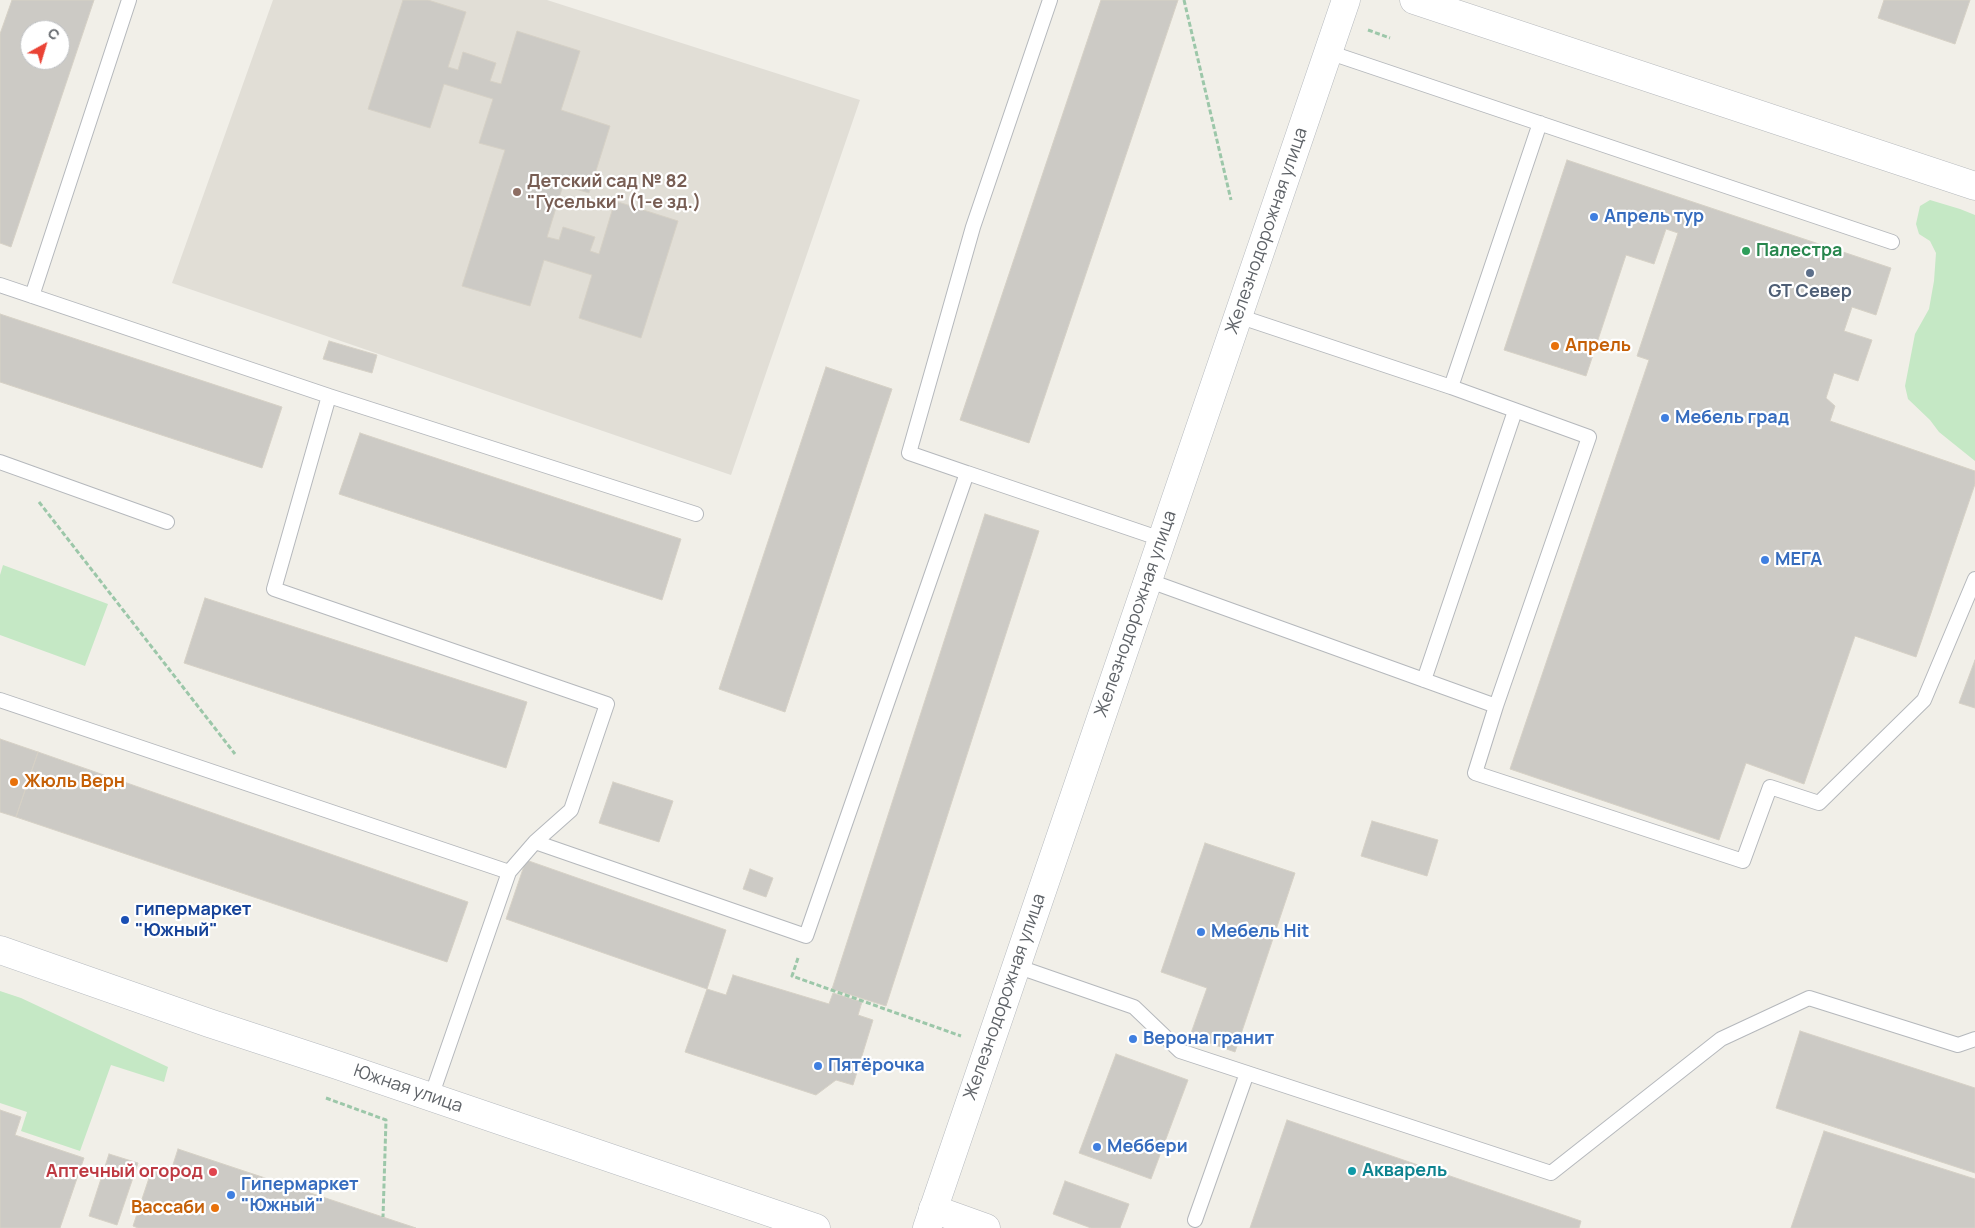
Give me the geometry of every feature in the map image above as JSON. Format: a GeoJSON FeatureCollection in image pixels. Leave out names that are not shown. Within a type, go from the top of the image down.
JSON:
{"type":"FeatureCollection","features":[{"type":"Feature","properties":{"kind":"main road","name":"Железнодорожная улица"},"geometry":{"type":"LineString","coordinates":[[930,1218],[1346,0]]}},
{"type":"Feature","properties":{"kind":"main road"},"geometry":{"type":"LineString","coordinates":[[1414,0],[1975,186]]}},
{"type":"Feature","properties":{"kind":"main road","name":"Южная улица"},"geometry":{"type":"LineString","coordinates":[[0,950],[209,1023],[816,1228]]}},
{"type":"Feature","properties":{"kind":"main road"},"geometry":{"type":"LineString","coordinates":[[930,1218],[986,1228]]}},
{"type":"Feature","properties":{"kind":"lane"},"geometry":{"type":"LineString","coordinates":[[32,296],[130,0]]}},
{"type":"Feature","properties":{"kind":"lane"},"geometry":{"type":"LineString","coordinates":[[1050,0],[973,227],[909,453],[1161,539]]}},
{"type":"Feature","properties":{"kind":"lane"},"geometry":{"type":"LineString","coordinates":[[1328,52],[1892,242]]}},
{"type":"Feature","properties":{"kind":"lane"},"geometry":{"type":"LineString","coordinates":[[1451,387],[1540,123]]}},
{"type":"Feature","properties":{"kind":"lane"},"geometry":{"type":"LineString","coordinates":[[0,285],[329,396],[696,514]]}},
{"type":"Feature","properties":{"kind":"lane"},"geometry":{"type":"LineString","coordinates":[[1238,316],[1451,387],[1589,437],[1496,706],[1475,773],[1743,861],[1770,787],[1819,803],[1924,700],[1975,579]]}},
{"type":"Feature","properties":{"kind":"lane"},"geometry":{"type":"LineString","coordinates":[[329,396],[274,589],[607,704],[571,810],[536,842],[509,872],[431,1097]]}},
{"type":"Feature","properties":{"kind":"lane"},"geometry":{"type":"LineString","coordinates":[[1424,680],[1515,411]]}},
{"type":"Feature","properties":{"kind":"lane"},"geometry":{"type":"LineString","coordinates":[[6,464],[167,522]]}},
{"type":"Feature","properties":{"kind":"lane"},"geometry":{"type":"LineString","coordinates":[[536,842],[806,936],[967,473]]}},
{"type":"Feature","properties":{"kind":"lane"},"geometry":{"type":"LineString","coordinates":[[1147,580],[1496,706]]}},
{"type":"Feature","properties":{"kind":"lane"},"geometry":{"type":"LineString","coordinates":[[0,700],[509,872]]}},
{"type":"Feature","properties":{"kind":"lane"},"geometry":{"type":"LineString","coordinates":[[1016,966],[1134,1007],[1180,1051],[1551,1173],[1721,1039],[1809,998],[1958,1044],[1975,1039]]}},
{"type":"Feature","properties":{"kind":"lane"},"geometry":{"type":"LineString","coordinates":[[1195,1220],[1247,1072]]}},
{"type":"Feature","properties":{"kind":"path"},"geometry":{"type":"LineString","coordinates":[[1184,0],[1231,200]]}},
{"type":"Feature","properties":{"kind":"path"},"geometry":{"type":"LineString","coordinates":[[1362,27],[1390,38]]}},
{"type":"Feature","properties":{"kind":"path"},"geometry":{"type":"LineString","coordinates":[[6,464],[263,789]]}},
{"type":"Feature","properties":{"kind":"path"},"geometry":{"type":"LineString","coordinates":[[806,936],[792,976],[988,1046]]}},
{"type":"Feature","properties":{"kind":"path"},"geometry":{"type":"LineString","coordinates":[[326,1098],[386,1120],[383,1217]]}},
{"type":"Feature","properties":{"kind":"shaded area","name":"Детский сад № 82 \"Гусельки\" (1-е зд.)"},"geometry":{"type":"Polygon","coordinates":[[[273,0],[547,0],[860,100],[731,475],[172,283],[273,0]]]}},
{"type":"Feature","properties":{"kind":"green space"},"geometry":{"type":"Polygon","coordinates":[[[1930,200],[1975,215],[1975,461],[1939,432],[1930,420],[1908,399],[1905,386],[1915,334],[1929,309],[1934,281],[1936,253],[1930,241],[1919,234],[1916,224],[1920,206],[1930,200]]]}},
{"type":"Feature","properties":{"kind":"green space"},"geometry":{"type":"Polygon","coordinates":[[[3,565],[108,604],[85,666],[0,635],[0,575],[3,565]]]}},
{"type":"Feature","properties":{"kind":"green space"},"geometry":{"type":"Polygon","coordinates":[[[0,991],[21,998],[168,1067],[164,1082],[111,1065],[80,1151],[21,1131],[27,1112],[0,1103],[0,991]]]}},
{"type":"Feature","properties":{"kind":"building"},"geometry":{"type":"Polygon","coordinates":[[[12,0],[94,0],[11,247],[0,243],[0,34],[12,0]]]}},
{"type":"Feature","properties":{"kind":"building"},"geometry":{"type":"Polygon","coordinates":[[[403,0],[428,0],[466,12],[448,67],[458,70],[463,52],[496,63],[490,81],[501,84],[517,31],[580,51],[561,110],[610,126],[589,193],[563,185],[547,237],[559,240],[563,227],[595,237],[590,251],[599,254],[615,201],[678,221],[641,338],[579,318],[592,275],[544,260],[530,306],[462,286],[505,150],[479,143],[493,99],[444,84],[430,128],[368,109],[403,0]]]}},
{"type":"Feature","properties":{"kind":"building"},"geometry":{"type":"Polygon","coordinates":[[[1101,0],[1178,0],[1029,443],[960,420],[1101,0]]]}},
{"type":"Feature","properties":{"kind":"building"},"geometry":{"type":"Polygon","coordinates":[[[1884,0],[1970,0],[1955,44],[1878,18],[1884,0]]]}},
{"type":"Feature","properties":{"kind":"building","name":"МЕГА"},"geometry":{"type":"Polygon","coordinates":[[[1567,160],[1891,268],[1876,315],[1852,307],[1844,331],[1872,340],[1858,381],[1834,373],[1826,398],[1835,406],[1830,421],[1975,471],[1975,484],[1916,657],[1855,636],[1804,784],[1746,763],[1719,840],[1510,769],[1649,360],[1637,356],[1678,233],[1666,229],[1654,264],[1626,255],[1586,376],[1504,350],[1567,160]]]}},
{"type":"Feature","properties":{"kind":"building"},"geometry":{"type":"Polygon","coordinates":[[[0,314],[282,407],[262,468],[0,382],[0,314]]]}},
{"type":"Feature","properties":{"kind":"building"},"geometry":{"type":"Polygon","coordinates":[[[329,341],[377,355],[372,373],[323,359],[329,341]]]}},
{"type":"Feature","properties":{"kind":"building"},"geometry":{"type":"Polygon","coordinates":[[[826,367],[892,389],[785,712],[719,689],[826,367]]]}},
{"type":"Feature","properties":{"kind":"building"},"geometry":{"type":"Polygon","coordinates":[[[360,433],[681,539],[662,600],[339,494],[360,433]]]}},
{"type":"Feature","properties":{"kind":"building"},"geometry":{"type":"Polygon","coordinates":[[[985,514],[1039,531],[886,1006],[832,989],[985,514]]]}},
{"type":"Feature","properties":{"kind":"building"},"geometry":{"type":"Polygon","coordinates":[[[205,598],[527,702],[506,768],[184,663],[205,598]]]}},
{"type":"Feature","properties":{"kind":"building"},"geometry":{"type":"Polygon","coordinates":[[[1975,660],[1975,708],[1959,703],[1975,660]]]}},
{"type":"Feature","properties":{"kind":"building","name":"Жюль Верн"},"geometry":{"type":"Polygon","coordinates":[[[0,739],[38,752],[16,817],[0,812],[0,739]]]}},
{"type":"Feature","properties":{"kind":"building"},"geometry":{"type":"Polygon","coordinates":[[[38,752],[468,902],[447,962],[16,817],[38,752]]]}},
{"type":"Feature","properties":{"kind":"building"},"geometry":{"type":"Polygon","coordinates":[[[613,782],[673,801],[659,842],[599,823],[613,782]]]}},
{"type":"Feature","properties":{"kind":"building"},"geometry":{"type":"Polygon","coordinates":[[[1372,821],[1438,840],[1427,876],[1361,856],[1372,821]]]}},
{"type":"Feature","properties":{"kind":"building"},"geometry":{"type":"Polygon","coordinates":[[[1205,843],[1295,873],[1235,1052],[1190,1036],[1207,988],[1161,972],[1205,843]]]}},
{"type":"Feature","properties":{"kind":"building"},"geometry":{"type":"Polygon","coordinates":[[[526,860],[726,930],[707,989],[506,919],[526,860]]]}},
{"type":"Feature","properties":{"kind":"building"},"geometry":{"type":"Polygon","coordinates":[[[750,869],[773,878],[766,897],[743,889],[750,869]]]}},
{"type":"Feature","properties":{"kind":"building"},"geometry":{"type":"Polygon","coordinates":[[[733,975],[829,1004],[833,993],[862,1002],[858,1015],[873,1020],[853,1085],[836,1080],[816,1095],[685,1052],[707,989],[726,995],[733,975]]]}},
{"type":"Feature","properties":{"kind":"building"},"geometry":{"type":"Polygon","coordinates":[[[1800,1031],[1975,1088],[1975,1173],[1776,1108],[1800,1031]]]}},
{"type":"Feature","properties":{"kind":"building"},"geometry":{"type":"Polygon","coordinates":[[[1116,1054],[1188,1080],[1151,1179],[1079,1153],[1116,1054]]]}},
{"type":"Feature","properties":{"kind":"building"},"geometry":{"type":"Polygon","coordinates":[[[0,1110],[21,1117],[15,1135],[84,1158],[60,1228],[0,1228],[0,1110]]]}},
{"type":"Feature","properties":{"kind":"building","name":"Акварель"},"geometry":{"type":"Polygon","coordinates":[[[1287,1120],[1581,1221],[1579,1228],[1250,1228],[1287,1120]]]}},
{"type":"Feature","properties":{"kind":"building"},"geometry":{"type":"Polygon","coordinates":[[[1824,1131],[1975,1179],[1975,1228],[1791,1228],[1824,1131]]]}},
{"type":"Feature","properties":{"kind":"building","name":"Гипермаркет \"Южный\""},"geometry":{"type":"Polygon","coordinates":[[[178,1149],[416,1228],[138,1228],[133,1226],[152,1169],[170,1174],[178,1149]]]}},
{"type":"Feature","properties":{"kind":"building"},"geometry":{"type":"Polygon","coordinates":[[[109,1154],[138,1163],[117,1225],[89,1216],[109,1154]]]}},
{"type":"Feature","properties":{"kind":"building"},"geometry":{"type":"Polygon","coordinates":[[[1065,1181],[1129,1204],[1120,1228],[1091,1228],[1053,1214],[1065,1181]]]}},
{"type":"Feature","properties":{"kind":"place","name":"Детский сад № 82 \"Гусельки\" (1-е зд.)"},"geometry":{"type":"Point","coordinates":[517,192]}},
{"type":"Feature","properties":{"kind":"place","name":"Апрель тур"},"geometry":{"type":"Point","coordinates":[1594,217]}},
{"type":"Feature","properties":{"kind":"place","name":"Палестра"},"geometry":{"type":"Point","coordinates":[1746,251]}},
{"type":"Feature","properties":{"kind":"place","name":"GT Север"},"geometry":{"type":"Point","coordinates":[1810,273]}},
{"type":"Feature","properties":{"kind":"place","name":"Апрель"},"geometry":{"type":"Point","coordinates":[1555,346]}},
{"type":"Feature","properties":{"kind":"place","name":"Мебель град"},"geometry":{"type":"Point","coordinates":[1665,418]}},
{"type":"Feature","properties":{"kind":"place","name":"МЕГА"},"geometry":{"type":"Point","coordinates":[1765,560]}},
{"type":"Feature","properties":{"kind":"place","name":"Жюль Верн"},"geometry":{"type":"Point","coordinates":[14,782]}},
{"type":"Feature","properties":{"kind":"place","name":"гипермаркет \"Южный\""},"geometry":{"type":"Point","coordinates":[125,920]}},
{"type":"Feature","properties":{"kind":"place","name":"Мебель Hit"},"geometry":{"type":"Point","coordinates":[1201,932]}},
{"type":"Feature","properties":{"kind":"place","name":"Верона гранит"},"geometry":{"type":"Point","coordinates":[1133,1039]}},
{"type":"Feature","properties":{"kind":"place","name":"Пятёрочка"},"geometry":{"type":"Point","coordinates":[818,1066]}},
{"type":"Feature","properties":{"kind":"place","name":"Меббери"},"geometry":{"type":"Point","coordinates":[1097,1147]}},
{"type":"Feature","properties":{"kind":"place","name":"Акварель"},"geometry":{"type":"Point","coordinates":[1352,1171]}},
{"type":"Feature","properties":{"kind":"place","name":"Аптечный огород"},"geometry":{"type":"Point","coordinates":[213,1172]}},
{"type":"Feature","properties":{"kind":"place","name":"Гипермаркет \"Южный\""},"geometry":{"type":"Point","coordinates":[231,1195]}},
{"type":"Feature","properties":{"kind":"place","name":"Вассаби"},"geometry":{"type":"Point","coordinates":[215,1208]}}]}
